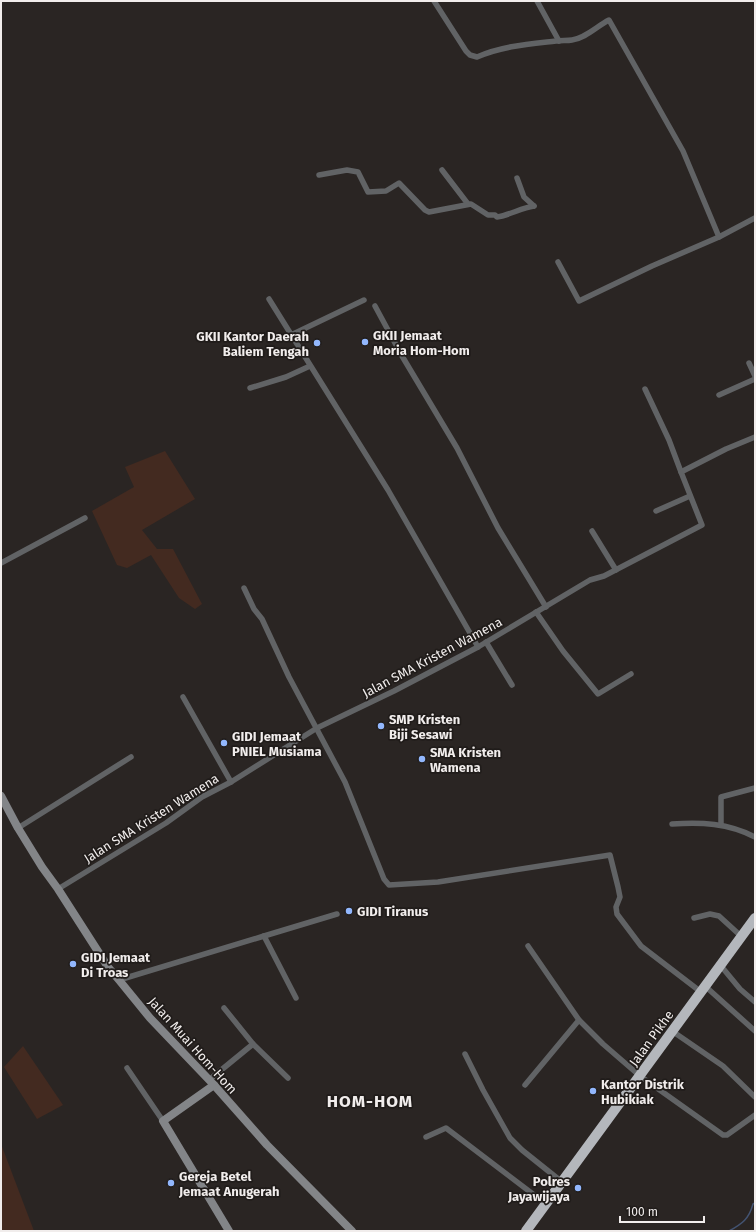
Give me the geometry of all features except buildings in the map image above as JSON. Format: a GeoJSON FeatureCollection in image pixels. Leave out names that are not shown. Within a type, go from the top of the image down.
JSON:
{"type":"FeatureCollection","features":[{"type":"Feature","properties":{"kind":"highway","name":"Jalan Pikhe"},"geometry":{"type":"LineString","coordinates":[[526,1231],[755,918]]}},
{"type":"Feature","properties":{"kind":"street"},"geometry":{"type":"LineString","coordinates":[[434,1],[466,51],[478,57],[510,47],[572,40],[590,33],[609,20],[683,151],[719,237]]}},
{"type":"Feature","properties":{"kind":"street"},"geometry":{"type":"LineString","coordinates":[[537,1],[559,41]]}},
{"type":"Feature","properties":{"kind":"street"},"geometry":{"type":"LineString","coordinates":[[319,175],[347,170],[358,172],[368,192],[386,191],[399,183],[425,210],[429,212],[436,212],[468,204],[477,207],[488,215],[495,215],[496,217],[506,216],[523,207],[534,206],[524,197],[517,178]]}},
{"type":"Feature","properties":{"kind":"street"},"geometry":{"type":"LineString","coordinates":[[442,170],[468,204]]}},
{"type":"Feature","properties":{"kind":"street"},"geometry":{"type":"LineString","coordinates":[[558,262],[579,301],[652,266],[719,237],[755,218]]}},
{"type":"Feature","properties":{"kind":"street"},"geometry":{"type":"LineString","coordinates":[[269,299],[388,490],[478,647]]}},
{"type":"Feature","properties":{"kind":"street"},"geometry":{"type":"LineString","coordinates":[[291,334],[364,300]]}},
{"type":"Feature","properties":{"kind":"street"},"geometry":{"type":"LineString","coordinates":[[375,306],[402,356],[457,448],[498,528],[546,606]]}},
{"type":"Feature","properties":{"kind":"street"},"geometry":{"type":"LineString","coordinates":[[749,363],[755,376]]}},
{"type":"Feature","properties":{"kind":"street"},"geometry":{"type":"LineString","coordinates":[[250,388],[286,377],[310,366]]}},
{"type":"Feature","properties":{"kind":"street"},"geometry":{"type":"LineString","coordinates":[[719,395],[755,379]]}},
{"type":"Feature","properties":{"kind":"street","name":"Jalan SMA Kristen Wamena"},"geometry":{"type":"LineString","coordinates":[[58,889],[166,823],[202,797],[231,782],[317,728],[394,691],[478,647],[590,580],[604,576],[702,525],[669,440],[644,388]]}},
{"type":"Feature","properties":{"kind":"street"},"geometry":{"type":"LineString","coordinates":[[681,472],[755,436]]}},
{"type":"Feature","properties":{"kind":"street"},"geometry":{"type":"LineString","coordinates":[[656,511],[690,496]]}},
{"type":"Feature","properties":{"kind":"street"},"geometry":{"type":"LineString","coordinates":[[1,563],[85,518]]}},
{"type":"Feature","properties":{"kind":"street"},"geometry":{"type":"LineString","coordinates":[[592,531],[616,570]]}},
{"type":"Feature","properties":{"kind":"street"},"geometry":{"type":"LineString","coordinates":[[244,588],[345,782],[388,886],[438,882],[610,855],[620,896],[616,907],[617,914],[641,946],[703,989],[755,1031]]}},
{"type":"Feature","properties":{"kind":"street"},"geometry":{"type":"LineString","coordinates":[[536,612],[563,651],[598,694],[631,674]]}},
{"type":"Feature","properties":{"kind":"street"},"geometry":{"type":"LineString","coordinates":[[486,642],[512,685]]}},
{"type":"Feature","properties":{"kind":"street"},"geometry":{"type":"LineString","coordinates":[[183,697],[231,782]]}},
{"type":"Feature","properties":{"kind":"street"},"geometry":{"type":"LineString","coordinates":[[18,828],[131,757]]}},
{"type":"Feature","properties":{"kind":"street"},"geometry":{"type":"LineString","coordinates":[[721,825],[721,797],[755,788]]}},
{"type":"Feature","properties":{"kind":"street","name":"Jalan Muai Hom-Hom"},"geometry":{"type":"LineString","coordinates":[[1,796],[18,828],[42,867],[118,980],[150,1018],[267,1145],[352,1231]]}},
{"type":"Feature","properties":{"kind":"street"},"geometry":{"type":"LineString","coordinates":[[672,824],[697,822],[721,825],[755,837]]}},
{"type":"Feature","properties":{"kind":"street"},"geometry":{"type":"LineString","coordinates":[[118,980],[337,914]]}},
{"type":"Feature","properties":{"kind":"street"},"geometry":{"type":"LineString","coordinates":[[694,918],[710,914],[719,916],[742,937]]}},
{"type":"Feature","properties":{"kind":"street"},"geometry":{"type":"LineString","coordinates":[[264,936],[296,998]]}},
{"type":"Feature","properties":{"kind":"street"},"geometry":{"type":"LineString","coordinates":[[528,946],[579,1020],[603,1044],[640,1076],[723,1134],[727,1135],[755,1115]]}},
{"type":"Feature","properties":{"kind":"street"},"geometry":{"type":"LineString","coordinates":[[721,966],[740,989],[755,1002]]}},
{"type":"Feature","properties":{"kind":"street"},"geometry":{"type":"LineString","coordinates":[[224,1008],[253,1044],[288,1078]]}},
{"type":"Feature","properties":{"kind":"street"},"geometry":{"type":"LineString","coordinates":[[524,1086],[579,1020]]}},
{"type":"Feature","properties":{"kind":"street"},"geometry":{"type":"LineString","coordinates":[[672,1031],[723,1066],[755,1097]]}},
{"type":"Feature","properties":{"kind":"street"},"geometry":{"type":"LineString","coordinates":[[163,1121],[211,1083],[253,1044]]}},
{"type":"Feature","properties":{"kind":"street"},"geometry":{"type":"LineString","coordinates":[[465,1054],[510,1138],[522,1150],[562,1182]]}},
{"type":"Feature","properties":{"kind":"street"},"geometry":{"type":"LineString","coordinates":[[127,1068],[163,1121],[229,1231]]}},
{"type":"Feature","properties":{"kind":"street"},"geometry":{"type":"LineString","coordinates":[[426,1137],[446,1128],[546,1204]]}},
{"type":"Feature","properties":{"kind":"shaded area"},"geometry":{"type":"Polygon","coordinates":[[[165,451],[195,499],[142,530],[157,549],[173,549],[202,604],[195,609],[179,598],[151,555],[127,568],[117,565],[92,511],[134,487],[125,467],[165,451]]]}},
{"type":"Feature","properties":{"kind":"shaded area"},"geometry":{"type":"Polygon","coordinates":[[[23,1046],[63,1105],[37,1119],[4,1067],[23,1046]]]}},
{"type":"Feature","properties":{"kind":"shaded area"},"geometry":{"type":"Polygon","coordinates":[[[1,1144],[34,1231],[1,1231],[1,1144]]]}},
{"type":"Feature","properties":{"kind":"waterway"},"geometry":{"type":"LineString","coordinates":[[729,1231],[738,1226],[747,1217],[753,1204],[755,1203]]}},
{"type":"Feature","properties":{"kind":"place","name":"GKII Jemaat Moria Hom-Hom"},"geometry":{"type":"Point","coordinates":[365,342]}},
{"type":"Feature","properties":{"kind":"place","name":"GKII Kantor Daerah Baliem Tengah"},"geometry":{"type":"Point","coordinates":[317,343]}},
{"type":"Feature","properties":{"kind":"place","name":"SMP Kristen Biji Sesawi"},"geometry":{"type":"Point","coordinates":[381,726]}},
{"type":"Feature","properties":{"kind":"place","name":"GIDI Jemaat PNIEL Musiama"},"geometry":{"type":"Point","coordinates":[224,743]}},
{"type":"Feature","properties":{"kind":"place","name":"SMA Kristen Wamena"},"geometry":{"type":"Point","coordinates":[422,759]}},
{"type":"Feature","properties":{"kind":"place","name":"GIDI Tiranus"},"geometry":{"type":"Point","coordinates":[349,911]}},
{"type":"Feature","properties":{"kind":"place","name":"GIDI Jemaat Di Troas"},"geometry":{"type":"Point","coordinates":[73,964]}},
{"type":"Feature","properties":{"kind":"place","name":"Kantor Distrik Hubikiak"},"geometry":{"type":"Point","coordinates":[593,1091]}},
{"type":"Feature","properties":{"kind":"place","name":"Gereja Betel Jemaat Anugerah"},"geometry":{"type":"Point","coordinates":[171,1183]}},
{"type":"Feature","properties":{"kind":"place","name":"Polres Jayawijaya"},"geometry":{"type":"Point","coordinates":[578,1188]}},
{"type":"Feature","properties":{"kind":"district","name":"HOM-HOM"},"geometry":{"type":"Point","coordinates":[370,1101]}}]}
